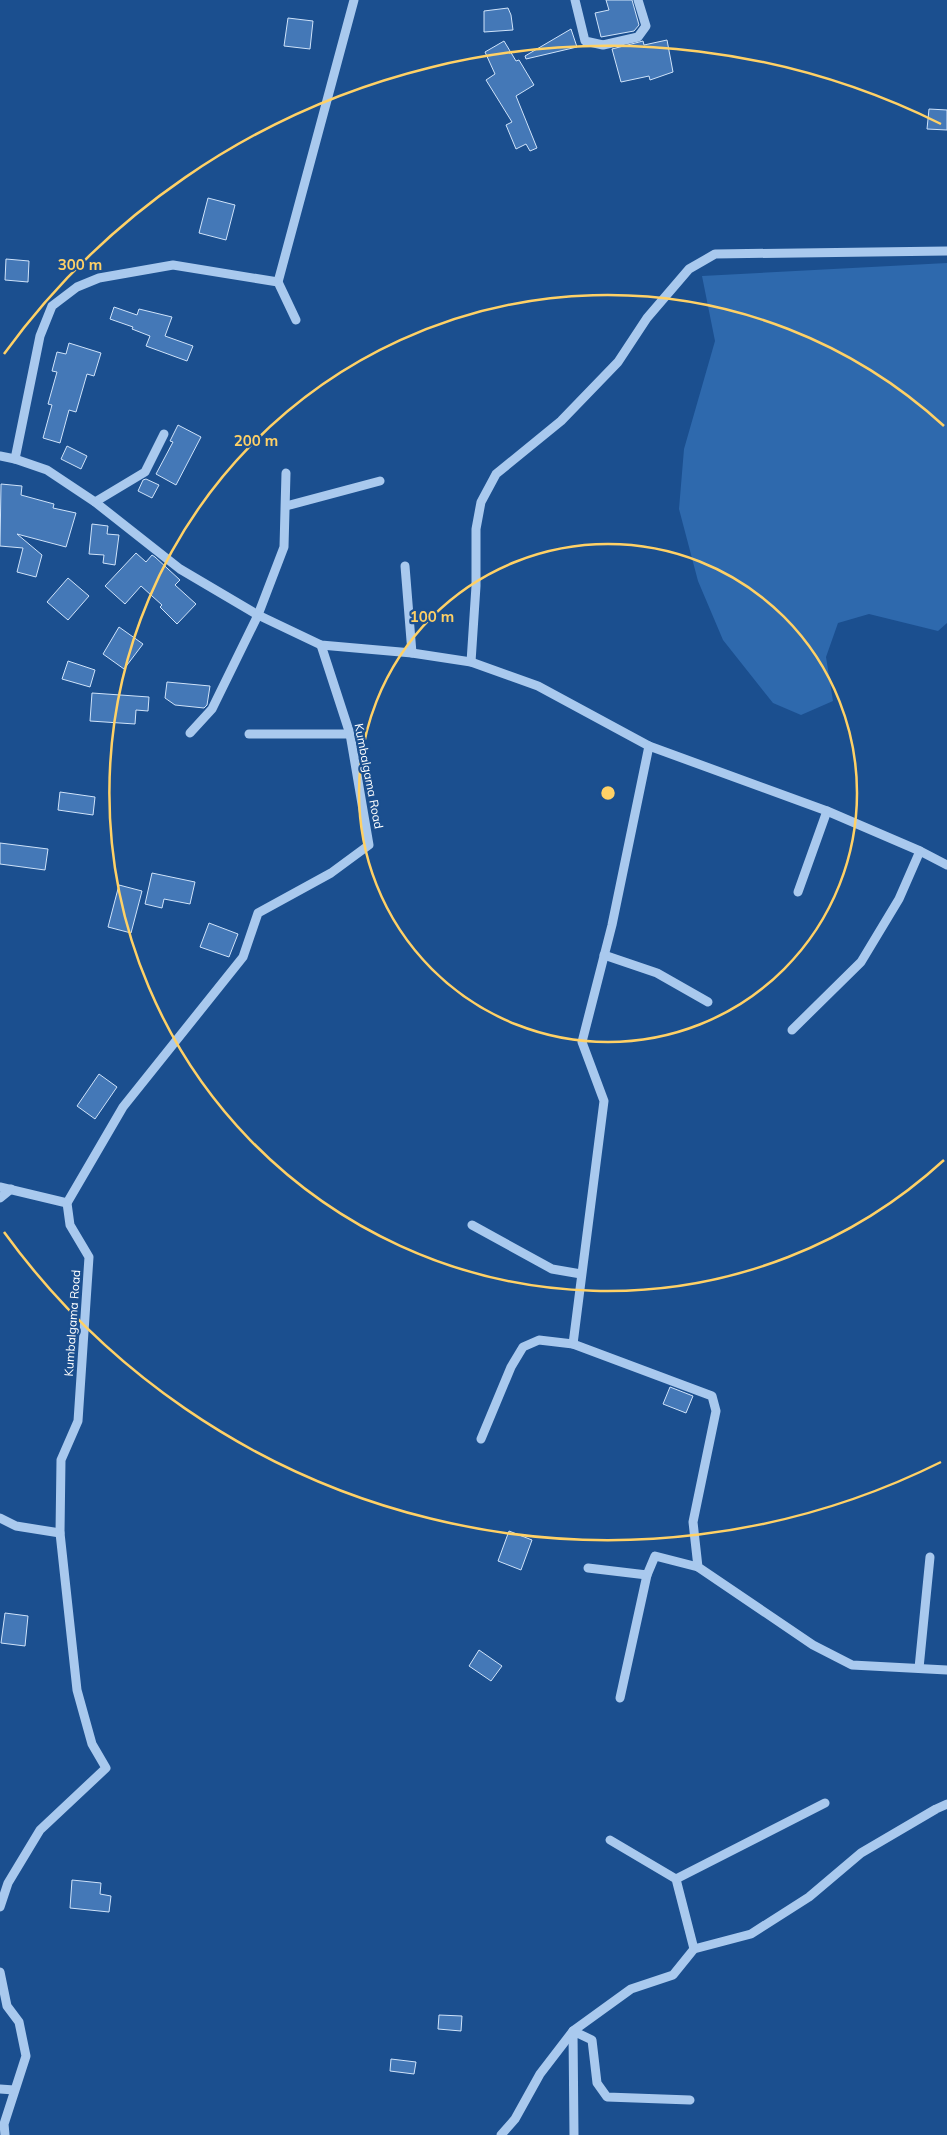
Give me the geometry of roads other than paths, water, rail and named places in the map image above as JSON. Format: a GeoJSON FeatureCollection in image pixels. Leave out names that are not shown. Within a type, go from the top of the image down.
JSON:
{"type":"FeatureCollection","features":[{"type":"Feature","properties":{"kind":"street"},"geometry":{"type":"LineString","coordinates":[[296,320],[278,282],[354,0]]}},
{"type":"Feature","properties":{"kind":"street"},"geometry":{"type":"LineString","coordinates":[[575,0],[585,40],[603,45],[638,37],[646,26],[638,0]]}},
{"type":"Feature","properties":{"kind":"street"},"geometry":{"type":"LineString","coordinates":[[471,662],[476,586],[476,529],[481,502],[496,474],[561,421],[618,362],[646,318],[689,270],[715,254],[947,251]]}},
{"type":"Feature","properties":{"kind":"street"},"geometry":{"type":"LineString","coordinates":[[15,459],[40,336],[52,306],[77,286],[99,278],[172,266],[278,282]]}},
{"type":"Feature","properties":{"kind":"street"},"geometry":{"type":"LineString","coordinates":[[96,502],[145,472],[164,434]]}},
{"type":"Feature","properties":{"kind":"street"},"geometry":{"type":"LineString","coordinates":[[0,456],[47,470],[96,502],[180,569],[258,615],[321,645],[412,653],[471,662],[538,686],[649,746],[827,811],[920,851],[947,865]]}},
{"type":"Feature","properties":{"kind":"street"},"geometry":{"type":"LineString","coordinates":[[190,733],[212,710],[258,615],[284,548],[286,473]]}},
{"type":"Feature","properties":{"kind":"street"},"geometry":{"type":"LineString","coordinates":[[286,506],[380,481]]}},
{"type":"Feature","properties":{"kind":"street"},"geometry":{"type":"LineString","coordinates":[[405,566],[412,653]]}},
{"type":"Feature","properties":{"kind":"street","name":"Kumbalgama Road"},"geometry":{"type":"LineString","coordinates":[[0,1907],[4,1884],[40,1830],[106,1768],[92,1744],[77,1690],[60,1533],[60,1460],[78,1421],[89,1257],[70,1225],[67,1203],[123,1107],[243,957],[258,913],[332,873],[369,845],[350,734],[321,645]]}},
{"type":"Feature","properties":{"kind":"street"},"geometry":{"type":"LineString","coordinates":[[249,734],[350,734]]}},
{"type":"Feature","properties":{"kind":"street"},"geometry":{"type":"LineString","coordinates":[[573,1344],[604,1101],[582,1042],[604,955],[649,746]]}},
{"type":"Feature","properties":{"kind":"street"},"geometry":{"type":"LineString","coordinates":[[798,892],[827,811]]}},
{"type":"Feature","properties":{"kind":"street"},"geometry":{"type":"LineString","coordinates":[[792,1030],[862,962],[899,899],[920,851]]}},
{"type":"Feature","properties":{"kind":"street"},"geometry":{"type":"LineString","coordinates":[[604,955],[657,973],[708,1002]]}},
{"type":"Feature","properties":{"kind":"street"},"geometry":{"type":"LineString","coordinates":[[0,1187],[67,1203]]}},
{"type":"Feature","properties":{"kind":"street"},"geometry":{"type":"LineString","coordinates":[[0,1198],[10,1189]]}},
{"type":"Feature","properties":{"kind":"street"},"geometry":{"type":"LineString","coordinates":[[472,1225],[552,1269],[581,1274]]}},
{"type":"Feature","properties":{"kind":"street"},"geometry":{"type":"LineString","coordinates":[[481,1439],[510,1367],[523,1347],[539,1340],[573,1344],[712,1396],[716,1411],[693,1522],[698,1567]]}},
{"type":"Feature","properties":{"kind":"street"},"geometry":{"type":"LineString","coordinates":[[0,1518],[16,1526],[60,1533]]}},
{"type":"Feature","properties":{"kind":"street"},"geometry":{"type":"LineString","coordinates":[[620,1698],[647,1575],[655,1556],[698,1567],[813,1644],[852,1665],[947,1670]]}},
{"type":"Feature","properties":{"kind":"street"},"geometry":{"type":"LineString","coordinates":[[919,1668],[930,1557]]}},
{"type":"Feature","properties":{"kind":"street"},"geometry":{"type":"LineString","coordinates":[[588,1568],[647,1575]]}},
{"type":"Feature","properties":{"kind":"street"},"geometry":{"type":"LineString","coordinates":[[676,1880],[825,1803]]}},
{"type":"Feature","properties":{"kind":"street"},"geometry":{"type":"LineString","coordinates":[[501,2135],[515,2118],[540,2074],[573,2031],[631,1989],[673,1975],[694,1949],[751,1934],[809,1897],[861,1853],[947,1804]]}},
{"type":"Feature","properties":{"kind":"street"},"geometry":{"type":"LineString","coordinates":[[610,1840],[676,1880],[694,1949]]}},
{"type":"Feature","properties":{"kind":"street"},"geometry":{"type":"LineString","coordinates":[[0,1972],[7,2006],[19,2022],[26,2056],[4,2124],[4,2135]]}},
{"type":"Feature","properties":{"kind":"street"},"geometry":{"type":"LineString","coordinates":[[573,2031],[592,2040],[597,2083],[607,2097],[690,2100]]}},
{"type":"Feature","properties":{"kind":"street"},"geometry":{"type":"LineString","coordinates":[[573,2031],[574,2135]]}},
{"type":"Feature","properties":{"kind":"street"},"geometry":{"type":"LineString","coordinates":[[0,2089],[14,2090]]}}]}
